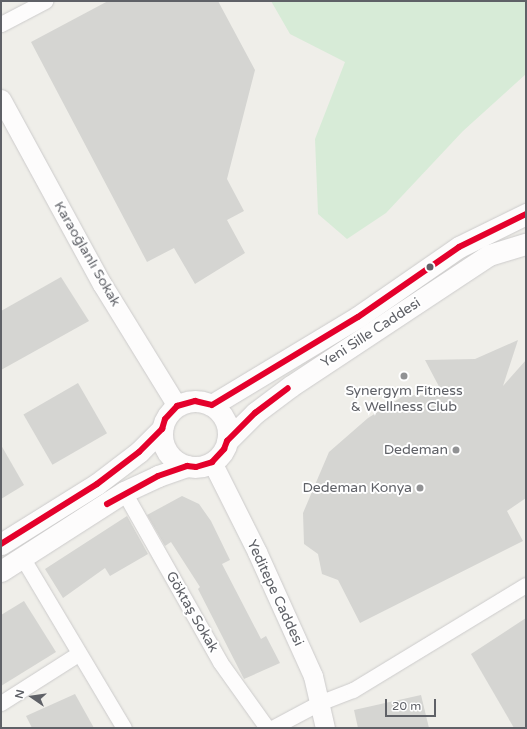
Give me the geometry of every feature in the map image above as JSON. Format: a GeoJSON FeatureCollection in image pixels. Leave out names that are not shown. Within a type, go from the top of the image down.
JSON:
{"type":"FeatureCollection","features":[{"type":"Feature","properties":{"kind":"main road","name":"Yeni Sille Caddesi"},"geometry":{"type":"LineString","coordinates":[[212,405],[358,317],[459,246],[526,214]]}},
{"type":"Feature","properties":{"kind":"main road","name":"Yeni Sille Caddesi"},"geometry":{"type":"LineString","coordinates":[[227,441],[255,412],[291,386],[489,256],[526,244]]}},
{"type":"Feature","properties":{"kind":"main road"},"geometry":{"type":"LineString","coordinates":[[194,401],[212,405],[225,421],[227,441],[224,449],[212,462],[196,467],[187,466],[170,456],[164,448],[162,429],[165,419],[177,406],[194,401]]}},
{"type":"Feature","properties":{"kind":"main road"},"geometry":{"type":"LineString","coordinates":[[1,544],[97,484],[139,452],[162,429]]}},
{"type":"Feature","properties":{"kind":"main road"},"geometry":{"type":"LineString","coordinates":[[1,571],[124,492],[158,476],[187,466]]}},
{"type":"Feature","properties":{"kind":"street"},"geometry":{"type":"LineString","coordinates":[[1,24],[45,1]]}},
{"type":"Feature","properties":{"kind":"street","name":"Karaoğlanlı Sokak"},"geometry":{"type":"LineString","coordinates":[[1,99],[102,284],[177,406]]}},
{"type":"Feature","properties":{"kind":"street","name":"Yeditepe Caddesi"},"geometry":{"type":"LineString","coordinates":[[212,462],[257,552],[313,676],[325,728]]}},
{"type":"Feature","properties":{"kind":"street","name":"Göktaş Sokak"},"geometry":{"type":"LineString","coordinates":[[124,492],[220,662],[267,728]]}},
{"type":"Feature","properties":{"kind":"street"},"geometry":{"type":"LineString","coordinates":[[22,557],[78,654],[124,728]]}},
{"type":"Feature","properties":{"kind":"street"},"geometry":{"type":"LineString","coordinates":[[272,728],[320,704],[354,690],[526,585]]}},
{"type":"Feature","properties":{"kind":"street"},"geometry":{"type":"LineString","coordinates":[[1,703],[78,654]]}},
{"type":"Feature","properties":{"kind":"green space"},"geometry":{"type":"Polygon","coordinates":[[[271,1],[526,1],[526,74],[463,131],[386,213],[347,239],[318,214],[315,139],[345,62],[290,34],[271,1]]]}},
{"type":"Feature","properties":{"kind":"building"},"geometry":{"type":"Polygon","coordinates":[[[108,1],[218,1],[255,70],[227,179],[244,211],[227,220],[245,253],[195,284],[174,248],[147,262],[31,42],[108,1]]]}},
{"type":"Feature","properties":{"kind":"building"},"geometry":{"type":"Polygon","coordinates":[[[61,277],[89,321],[1,370],[1,311],[61,277]]]}},
{"type":"Feature","properties":{"kind":"building","name":"Dedeman Konya"},"geometry":{"type":"Polygon","coordinates":[[[518,340],[503,386],[526,360],[526,498],[507,511],[523,541],[360,623],[338,580],[322,574],[318,554],[304,544],[303,513],[329,452],[368,418],[405,395],[444,396],[425,360],[475,359],[518,340]]]}},
{"type":"Feature","properties":{"kind":"building"},"geometry":{"type":"Polygon","coordinates":[[[78,383],[107,433],[52,465],[23,414],[78,383]]]}},
{"type":"Feature","properties":{"kind":"building"},"geometry":{"type":"Polygon","coordinates":[[[1,445],[24,485],[1,499],[1,445]]]}},
{"type":"Feature","properties":{"kind":"building"},"geometry":{"type":"Polygon","coordinates":[[[182,496],[199,504],[211,521],[230,560],[222,564],[261,639],[266,636],[280,663],[244,679],[198,589],[200,587],[171,542],[165,546],[147,515],[182,496]]]}},
{"type":"Feature","properties":{"kind":"building"},"geometry":{"type":"Polygon","coordinates":[[[127,516],[148,554],[110,576],[105,568],[63,598],[45,569],[127,516]]]}},
{"type":"Feature","properties":{"kind":"building"},"geometry":{"type":"Polygon","coordinates":[[[24,601],[56,652],[1,686],[1,615],[24,601]]]}},
{"type":"Feature","properties":{"kind":"building"},"geometry":{"type":"Polygon","coordinates":[[[526,618],[526,728],[514,728],[471,654],[526,618]]]}},
{"type":"Feature","properties":{"kind":"building"},"geometry":{"type":"Polygon","coordinates":[[[75,694],[94,728],[32,728],[26,716],[75,694]]]}},
{"type":"Feature","properties":{"kind":"building"},"geometry":{"type":"Polygon","coordinates":[[[421,695],[429,728],[358,728],[354,710],[421,695]]]}},
{"type":"Feature","properties":{"kind":"transit line"},"geometry":{"type":"LineString","coordinates":[[1,544],[97,484],[139,452],[162,429],[165,419],[177,406],[195,401],[212,405],[358,317],[459,247],[526,214]]}},
{"type":"Feature","properties":{"kind":"transit line"},"geometry":{"type":"LineString","coordinates":[[107,504],[158,476],[187,466],[196,467],[212,462],[224,449],[227,441],[255,413],[288,388]]}},
{"type":"Feature","properties":{"kind":"place","name":"Synergym Fitness & Wellness Club"},"geometry":{"type":"Point","coordinates":[404,376]}},
{"type":"Feature","properties":{"kind":"place","name":"Dedeman"},"geometry":{"type":"Point","coordinates":[456,450]}},
{"type":"Feature","properties":{"kind":"place","name":"Dedeman Konya"},"geometry":{"type":"Point","coordinates":[420,488]}}]}
